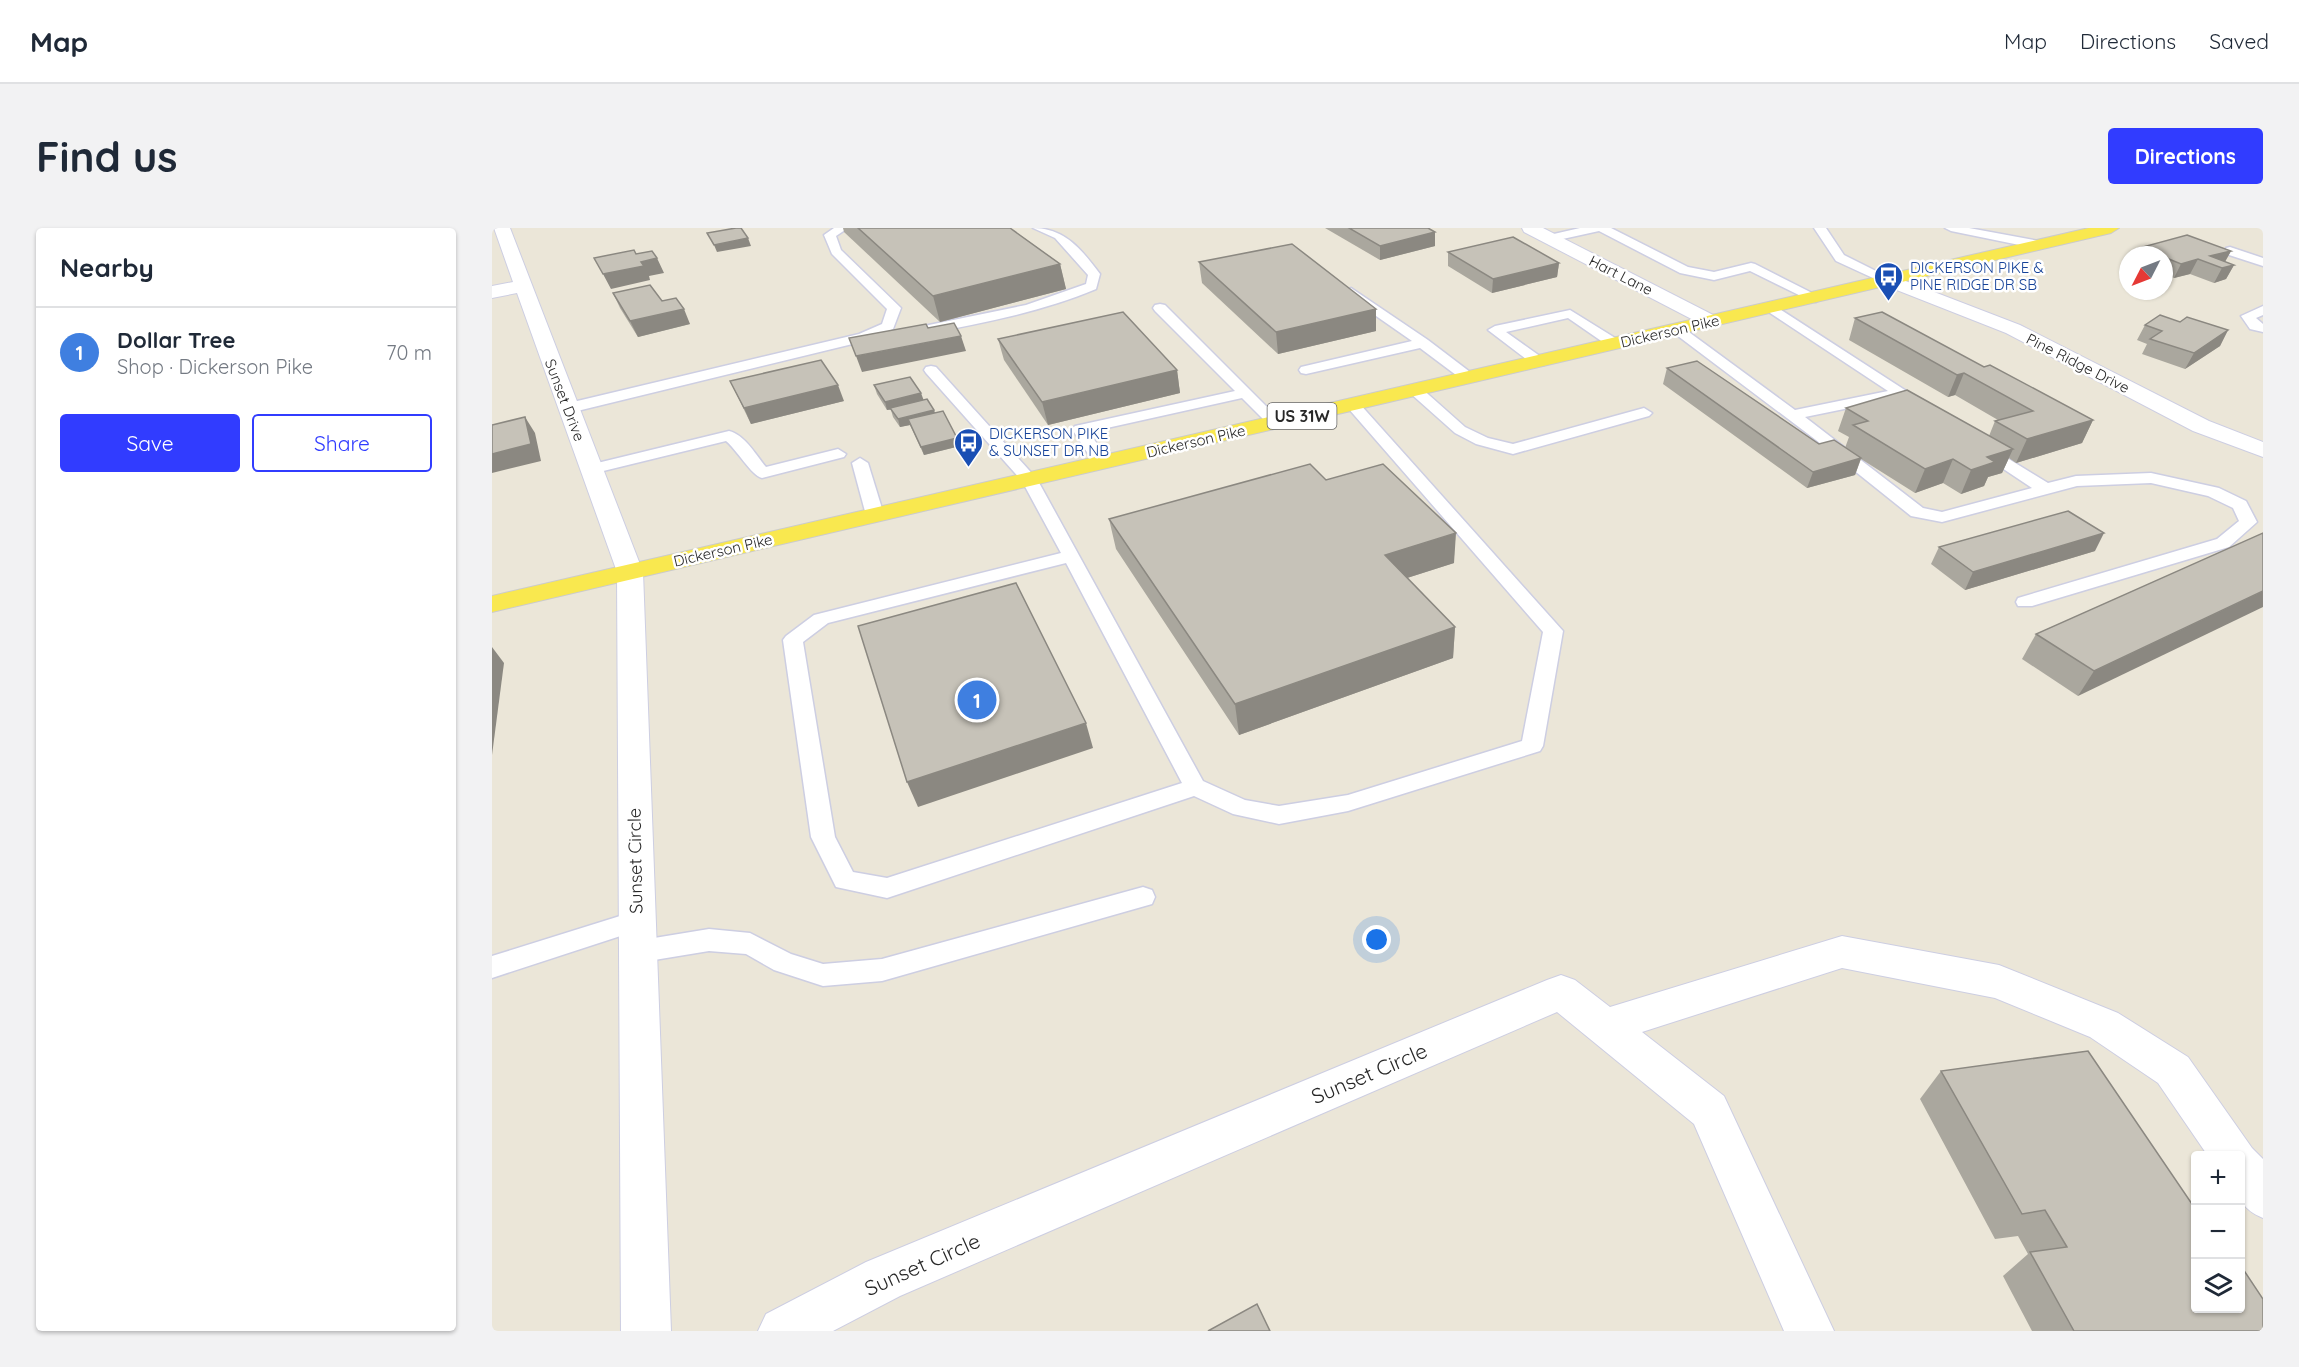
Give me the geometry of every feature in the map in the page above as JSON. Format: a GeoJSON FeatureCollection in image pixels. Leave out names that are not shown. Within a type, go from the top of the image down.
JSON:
{"type":"FeatureCollection","features":[{"type":"Feature","properties":{"kind":"main road","name":"Dickerson Pike"},"geometry":{"type":"LineString","coordinates":[[492,604],[1890,281],[2046,239],[2111,228]]}},
{"type":"Feature","properties":{"kind":"street","name":"Sunset Drive"},"geometry":{"type":"LineString","coordinates":[[502,228],[630,572]]}},
{"type":"Feature","properties":{"kind":"street","name":"Hart Lane"},"geometry":{"type":"LineString","coordinates":[[1530,228],[1712,322]]}},
{"type":"Feature","properties":{"kind":"street","name":"Pine Ridge Drive"},"geometry":{"type":"LineString","coordinates":[[1890,281],[2013,329],[2201,426],[2263,450]]}},
{"type":"Feature","properties":{"kind":"street"},"geometry":{"type":"LineString","coordinates":[[492,292],[522,286]]}},
{"type":"Feature","properties":{"kind":"street","name":"Sunset Circle"},"geometry":{"type":"LineString","coordinates":[[630,572],[646,1331]]}},
{"type":"Feature","properties":{"kind":"street"},"geometry":{"type":"LineString","coordinates":[[1604,1026],[1842,952],[1999,982],[2104,1025],[2173,1070],[2231,1151]]}},
{"type":"Feature","properties":{"kind":"street","name":"Sunset Circle"},"geometry":{"type":"LineString","coordinates":[[783,1331],[883,1278],[1561,992],[1709,1110],[1809,1331]]}},
{"type":"Feature","properties":{"kind":"street"},"geometry":{"type":"LineString","coordinates":[[2245,1170],[2263,1196]]}},
{"type":"Feature","properties":{"kind":"lane"},"geometry":{"type":"LineString","coordinates":[[842,228],[830,235],[836,251],[894,308],[899,328]]}},
{"type":"Feature","properties":{"kind":"lane"},"geometry":{"type":"LineString","coordinates":[[568,408],[899,328],[921,330],[977,321],[1069,296],[1092,286],[1094,274],[1059,236],[1039,228]]}},
{"type":"Feature","properties":{"kind":"lane"},"geometry":{"type":"LineString","coordinates":[[1549,238],[1596,228]]}},
{"type":"Feature","properties":{"kind":"lane"},"geometry":{"type":"LineString","coordinates":[[1602,228],[1684,270],[1714,276],[1750,267],[1816,298]]}},
{"type":"Feature","properties":{"kind":"lane"},"geometry":{"type":"LineString","coordinates":[[1820,228],[1840,258],[1890,281]]}},
{"type":"Feature","properties":{"kind":"lane"},"geometry":{"type":"LineString","coordinates":[[1951,228],[2046,239]]}},
{"type":"Feature","properties":{"kind":"lane"},"geometry":{"type":"LineString","coordinates":[[2230,251],[2263,262]]}},
{"type":"Feature","properties":{"kind":"lane"},"geometry":{"type":"LineString","coordinates":[[1348,290],[1469,378]]}},
{"type":"Feature","properties":{"kind":"lane"},"geometry":{"type":"LineString","coordinates":[[1160,308],[1275,423]]}},
{"type":"Feature","properties":{"kind":"lane"},"geometry":{"type":"LineString","coordinates":[[1772,308],[1932,414]]}},
{"type":"Feature","properties":{"kind":"lane"},"geometry":{"type":"LineString","coordinates":[[2263,310],[2248,316],[2254,326],[2263,328]]}},
{"type":"Feature","properties":{"kind":"lane"},"geometry":{"type":"LineString","coordinates":[[1539,362],[1495,330],[1570,314],[1615,344]]}},
{"type":"Feature","properties":{"kind":"lane"},"geometry":{"type":"LineString","coordinates":[[1677,330],[1917,512],[1942,517],[2076,482],[2151,478],[2213,492],[2240,505],[2248,522],[2223,543],[2025,602]]}},
{"type":"Feature","properties":{"kind":"lane"},"geometry":{"type":"LineString","coordinates":[[1306,370],[1423,343]]}},
{"type":"Feature","properties":{"kind":"lane"},"geometry":{"type":"LineString","coordinates":[[932,370],[1029,480],[1195,787],[1241,808],[1279,815],[1348,803],[1532,746],[1553,631],[1353,405]]}},
{"type":"Feature","properties":{"kind":"lane"},"geometry":{"type":"LineString","coordinates":[[1414,390],[1460,430],[1482,441],[1513,449],[1644,413]]}},
{"type":"Feature","properties":{"kind":"lane"},"geometry":{"type":"LineString","coordinates":[[1102,463],[1080,429],[1245,393]]}},
{"type":"Feature","properties":{"kind":"lane"},"geometry":{"type":"LineString","coordinates":[[1792,415],[1900,393]]}},
{"type":"Feature","properties":{"kind":"lane"},"geometry":{"type":"LineString","coordinates":[[591,469],[729,436],[741,446],[762,472],[838,454]]}},
{"type":"Feature","properties":{"kind":"lane"},"geometry":{"type":"LineString","coordinates":[[1970,439],[2045,489]]}},
{"type":"Feature","properties":{"kind":"lane"},"geometry":{"type":"LineString","coordinates":[[860,463],[875,515]]}},
{"type":"Feature","properties":{"kind":"lane"},"geometry":{"type":"LineString","coordinates":[[1071,556],[821,619],[793,640],[823,837],[845,880],[887,888],[1195,787]]}},
{"type":"Feature","properties":{"kind":"lane"},"geometry":{"type":"LineString","coordinates":[[492,967],[636,937],[750,944],[783,962],[823,975],[882,970],[1143,897]]}},
{"type":"Feature","properties":{"kind":"building"},"geometry":{"type":"Polygon","coordinates":[[[741,228],[748,238],[714,245],[707,233],[741,228]]]}},
{"type":"Feature","properties":{"kind":"building"},"geometry":{"type":"Polygon","coordinates":[[[858,228],[1010,228],[1060,264],[933,296],[858,228]]]}},
{"type":"Feature","properties":{"kind":"building"},"geometry":{"type":"Polygon","coordinates":[[[1349,228],[1428,228],[1435,232],[1380,246],[1349,228]]]}},
{"type":"Feature","properties":{"kind":"building"},"geometry":{"type":"Polygon","coordinates":[[[2187,235],[2231,251],[2210,256],[2234,265],[2222,268],[2198,259],[2181,264],[2173,261],[2173,246],[2146,246],[2187,235]]]}},
{"type":"Feature","properties":{"kind":"building"},"geometry":{"type":"Polygon","coordinates":[[[1513,237],[1559,263],[1493,279],[1448,252],[1513,237]]]}},
{"type":"Feature","properties":{"kind":"building"},"geometry":{"type":"Polygon","coordinates":[[[1292,244],[1376,309],[1276,332],[1199,262],[1292,244]]]}},
{"type":"Feature","properties":{"kind":"building"},"geometry":{"type":"Polygon","coordinates":[[[634,250],[636,254],[652,251],[657,258],[641,262],[644,266],[603,274],[594,258],[634,250]]]}},
{"type":"Feature","properties":{"kind":"building"},"geometry":{"type":"Polygon","coordinates":[[[650,285],[662,301],[676,298],[684,309],[630,321],[613,293],[650,285]]]}},
{"type":"Feature","properties":{"kind":"building"},"geometry":{"type":"Polygon","coordinates":[[[1123,312],[1177,370],[1042,402],[998,339],[1123,312]]]}},
{"type":"Feature","properties":{"kind":"building"},"geometry":{"type":"Polygon","coordinates":[[[1882,312],[1984,367],[1990,365],[2093,420],[2027,439],[1995,421],[2033,411],[1964,373],[1957,375],[1855,318],[1882,312]]]}},
{"type":"Feature","properties":{"kind":"building"},"geometry":{"type":"Polygon","coordinates":[[[2160,315],[2180,322],[2187,317],[2228,330],[2194,353],[2150,339],[2162,331],[2145,325],[2160,315]]]}},
{"type":"Feature","properties":{"kind":"building"},"geometry":{"type":"Polygon","coordinates":[[[954,323],[961,336],[856,356],[849,338],[926,324],[928,328],[954,323]]]}},
{"type":"Feature","properties":{"kind":"building"},"geometry":{"type":"Polygon","coordinates":[[[821,360],[838,385],[744,408],[730,381],[821,360]]]}},
{"type":"Feature","properties":{"kind":"building"},"geometry":{"type":"Polygon","coordinates":[[[1697,361],[1819,444],[1834,440],[1861,458],[1813,472],[1667,368],[1697,361]]]}},
{"type":"Feature","properties":{"kind":"building"},"geometry":{"type":"Polygon","coordinates":[[[910,377],[921,393],[885,402],[874,385],[910,377]]]}},
{"type":"Feature","properties":{"kind":"building"},"geometry":{"type":"Polygon","coordinates":[[[1907,390],[2013,449],[1987,457],[1995,462],[1971,470],[1953,459],[1925,469],[1853,425],[1868,421],[1846,408],[1907,390]]]}},
{"type":"Feature","properties":{"kind":"building"},"geometry":{"type":"Polygon","coordinates":[[[927,399],[934,410],[898,419],[890,408],[927,399]]]}},
{"type":"Feature","properties":{"kind":"building"},"geometry":{"type":"Polygon","coordinates":[[[943,411],[957,438],[921,447],[908,419],[943,411]]]}},
{"type":"Feature","properties":{"kind":"building"},"geometry":{"type":"Polygon","coordinates":[[[525,417],[531,444],[492,454],[492,425],[525,417]]]}},
{"type":"Feature","properties":{"kind":"building"},"geometry":{"type":"Polygon","coordinates":[[[1310,464],[1326,480],[1383,464],[1456,533],[1385,555],[1455,627],[1235,704],[1109,519],[1310,464]]]}},
{"type":"Feature","properties":{"kind":"building"},"geometry":{"type":"Polygon","coordinates":[[[2068,511],[2104,533],[1973,572],[1939,547],[2068,511]]]}},
{"type":"Feature","properties":{"kind":"building"},"geometry":{"type":"Polygon","coordinates":[[[2263,533],[2263,591],[2094,671],[2036,634],[2263,533]]]}},
{"type":"Feature","properties":{"kind":"building"},"geometry":{"type":"Polygon","coordinates":[[[1016,583],[1086,723],[907,782],[858,626],[1016,583]]]}},
{"type":"Feature","properties":{"kind":"building"},"geometry":{"type":"Polygon","coordinates":[[[2088,1051],[2191,1203],[2191,1313],[2245,1313],[2245,1272],[2263,1299],[2263,1331],[2074,1331],[2030,1252],[2067,1247],[2045,1210],[2022,1214],[1941,1071],[2088,1051]]]}},
{"type":"Feature","properties":{"kind":"building"},"geometry":{"type":"Polygon","coordinates":[[[1257,1304],[1270,1331],[1208,1331],[1257,1304]]]}},
{"type":"Feature","properties":{"kind":"place","name":"DICKERSON PIKE & PINE RIDGE DR SB"},"geometry":{"type":"Point","coordinates":[1889,302]}},
{"type":"Feature","properties":{"kind":"place","name":"DICKERSON PIKE & SUNSET DR NB"},"geometry":{"type":"Point","coordinates":[968,468]}},
{"type":"Feature","properties":{"kind":"place","name":"Dollar Tree"},"geometry":{"type":"Point","coordinates":[977,700]}}]}
